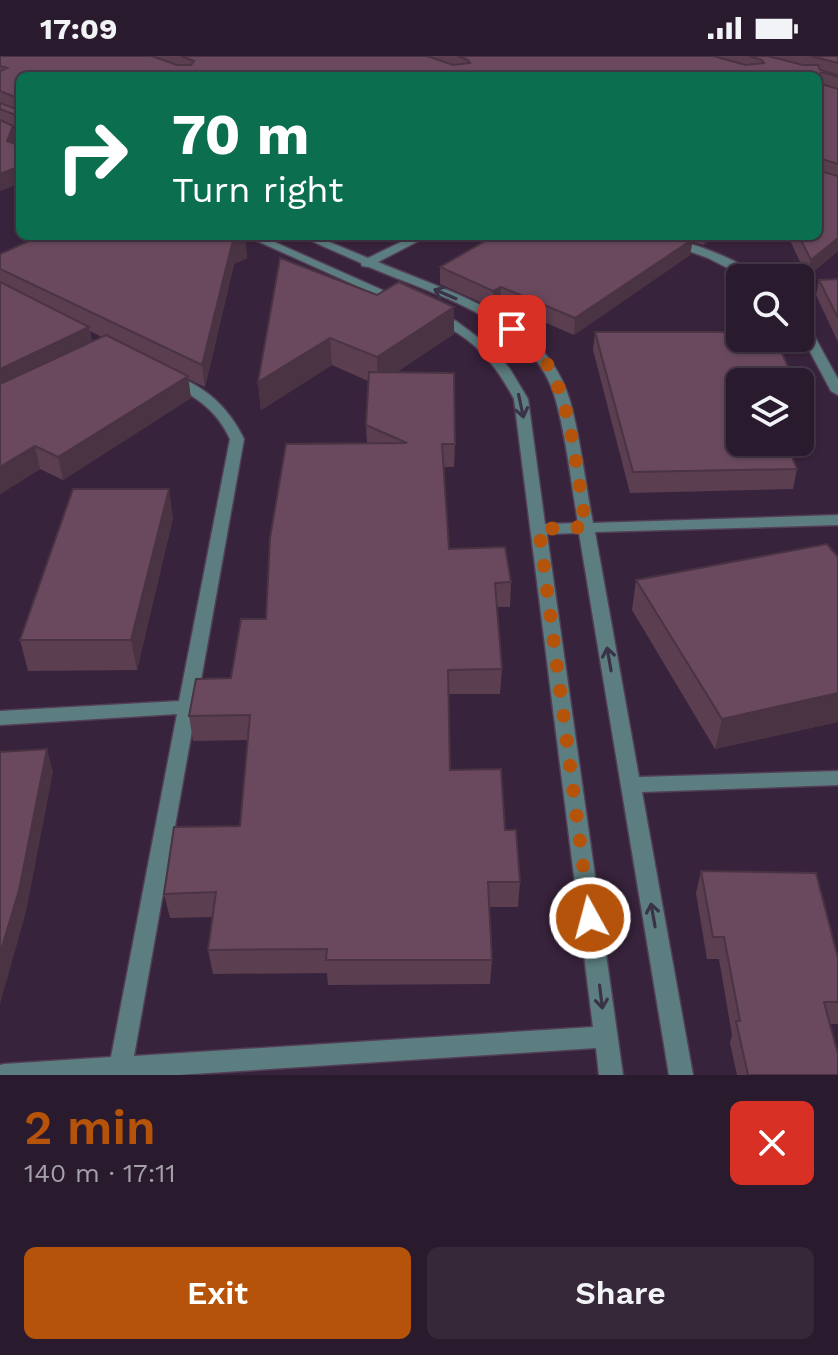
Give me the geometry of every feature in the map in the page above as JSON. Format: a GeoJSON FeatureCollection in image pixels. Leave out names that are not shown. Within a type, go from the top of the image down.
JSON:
{"type":"FeatureCollection","features":[{"type":"Feature","properties":{"kind":"street"},"geometry":{"type":"LineString","coordinates":[[261,240],[453,324],[484,346],[507,371],[521,399],[611,1075]]}},
{"type":"Feature","properties":{"kind":"street"},"geometry":{"type":"LineString","coordinates":[[315,240],[496,317],[527,341],[550,369],[563,400],[681,1075]]}},
{"type":"Feature","properties":{"kind":"street"},"geometry":{"type":"LineString","coordinates":[[343,276],[414,240]]}},
{"type":"Feature","properties":{"kind":"street"},"geometry":{"type":"LineString","coordinates":[[665,240],[728,264]]}},
{"type":"Feature","properties":{"kind":"street"},"geometry":{"type":"LineString","coordinates":[[814,347],[838,391]]}},
{"type":"Feature","properties":{"kind":"street"},"geometry":{"type":"LineString","coordinates":[[120,1071],[237,439],[226,414],[201,394],[149,368]]}},
{"type":"Feature","properties":{"kind":"street"},"geometry":{"type":"LineString","coordinates":[[539,529],[838,520]]}},
{"type":"Feature","properties":{"kind":"street"},"geometry":{"type":"LineString","coordinates":[[0,718],[186,707]]}},
{"type":"Feature","properties":{"kind":"street"},"geometry":{"type":"LineString","coordinates":[[630,785],[838,778]]}},
{"type":"Feature","properties":{"kind":"street"},"geometry":{"type":"LineString","coordinates":[[4,1075],[120,1071],[606,1037]]}},
{"type":"Feature","properties":{"kind":"building"},"geometry":{"type":"Polygon","coordinates":[[[0,56],[152,56],[177,65],[191,65],[194,61],[181,56],[427,56],[453,65],[470,63],[458,56],[713,56],[746,65],[764,63],[749,56],[768,56],[803,65],[818,65],[820,70],[838,77],[822,72],[16,72],[16,97],[0,91],[0,71],[7,68],[0,66],[0,56]]]}},
{"type":"Feature","properties":{"kind":"building"},"geometry":{"type":"Polygon","coordinates":[[[811,56],[838,56],[838,63],[811,56]]]}},
{"type":"Feature","properties":{"kind":"building"},"geometry":{"type":"Polygon","coordinates":[[[822,84],[838,89],[838,164],[822,159],[822,84]]]}},
{"type":"Feature","properties":{"kind":"building"},"geometry":{"type":"Polygon","coordinates":[[[0,103],[16,109],[16,115],[0,109],[0,103]]]}},
{"type":"Feature","properties":{"kind":"building"},"geometry":{"type":"Polygon","coordinates":[[[0,120],[13,126],[7,141],[16,144],[16,168],[0,174],[0,120]]]}},
{"type":"Feature","properties":{"kind":"building"},"geometry":{"type":"Polygon","coordinates":[[[822,172],[838,176],[838,238],[811,260],[801,240],[822,240],[822,172]]]}},
{"type":"Feature","properties":{"kind":"building"},"geometry":{"type":"Polygon","coordinates":[[[31,240],[241,240],[232,244],[202,365],[0,269],[0,254],[31,240]]]}},
{"type":"Feature","properties":{"kind":"building"},"geometry":{"type":"Polygon","coordinates":[[[487,240],[692,240],[575,318],[501,287],[493,291],[440,267],[487,240]]]}},
{"type":"Feature","properties":{"kind":"building"},"geometry":{"type":"Polygon","coordinates":[[[280,258],[377,295],[399,282],[454,307],[377,357],[330,338],[258,382],[280,258]]]}},
{"type":"Feature","properties":{"kind":"building"},"geometry":{"type":"Polygon","coordinates":[[[838,279],[838,318],[819,280],[838,279]]]}},
{"type":"Feature","properties":{"kind":"building"},"geometry":{"type":"Polygon","coordinates":[[[0,282],[89,327],[0,369],[0,282]]]}},
{"type":"Feature","properties":{"kind":"building"},"geometry":{"type":"Polygon","coordinates":[[[595,332],[726,332],[726,352],[781,352],[789,368],[726,368],[726,456],[792,456],[797,469],[633,472],[595,332]]]}},
{"type":"Feature","properties":{"kind":"building"},"geometry":{"type":"Polygon","coordinates":[[[106,335],[188,376],[58,457],[35,446],[0,467],[0,384],[106,335]]]}},
{"type":"Feature","properties":{"kind":"building"},"geometry":{"type":"Polygon","coordinates":[[[369,372],[454,373],[455,444],[442,444],[449,549],[505,547],[511,582],[495,583],[502,669],[448,670],[450,770],[501,769],[505,830],[516,830],[520,882],[488,882],[492,960],[326,960],[327,949],[208,950],[216,892],[164,894],[174,827],[240,826],[250,715],[189,716],[196,679],[231,678],[241,619],[266,619],[270,538],[286,444],[407,443],[366,425],[369,372]]]}},
{"type":"Feature","properties":{"kind":"building"},"geometry":{"type":"Polygon","coordinates":[[[73,489],[169,489],[131,640],[20,640],[73,489]]]}},
{"type":"Feature","properties":{"kind":"building"},"geometry":{"type":"Polygon","coordinates":[[[827,544],[838,557],[838,693],[722,719],[636,580],[827,544]]]}},
{"type":"Feature","properties":{"kind":"building"},"geometry":{"type":"Polygon","coordinates":[[[47,749],[19,890],[0,954],[0,752],[47,749]]]}},
{"type":"Feature","properties":{"kind":"building"},"geometry":{"type":"Polygon","coordinates":[[[701,871],[816,873],[838,958],[838,1002],[824,1002],[838,1054],[838,1075],[748,1075],[736,1021],[740,1021],[724,937],[713,937],[701,871]]]}},
{"type":"Feature","properties":{"kind":"route"},"geometry":{"type":"LineString","coordinates":[[512,329],[527,341],[550,369],[563,400],[586,527],[539,529],[590,918]]}}]}
